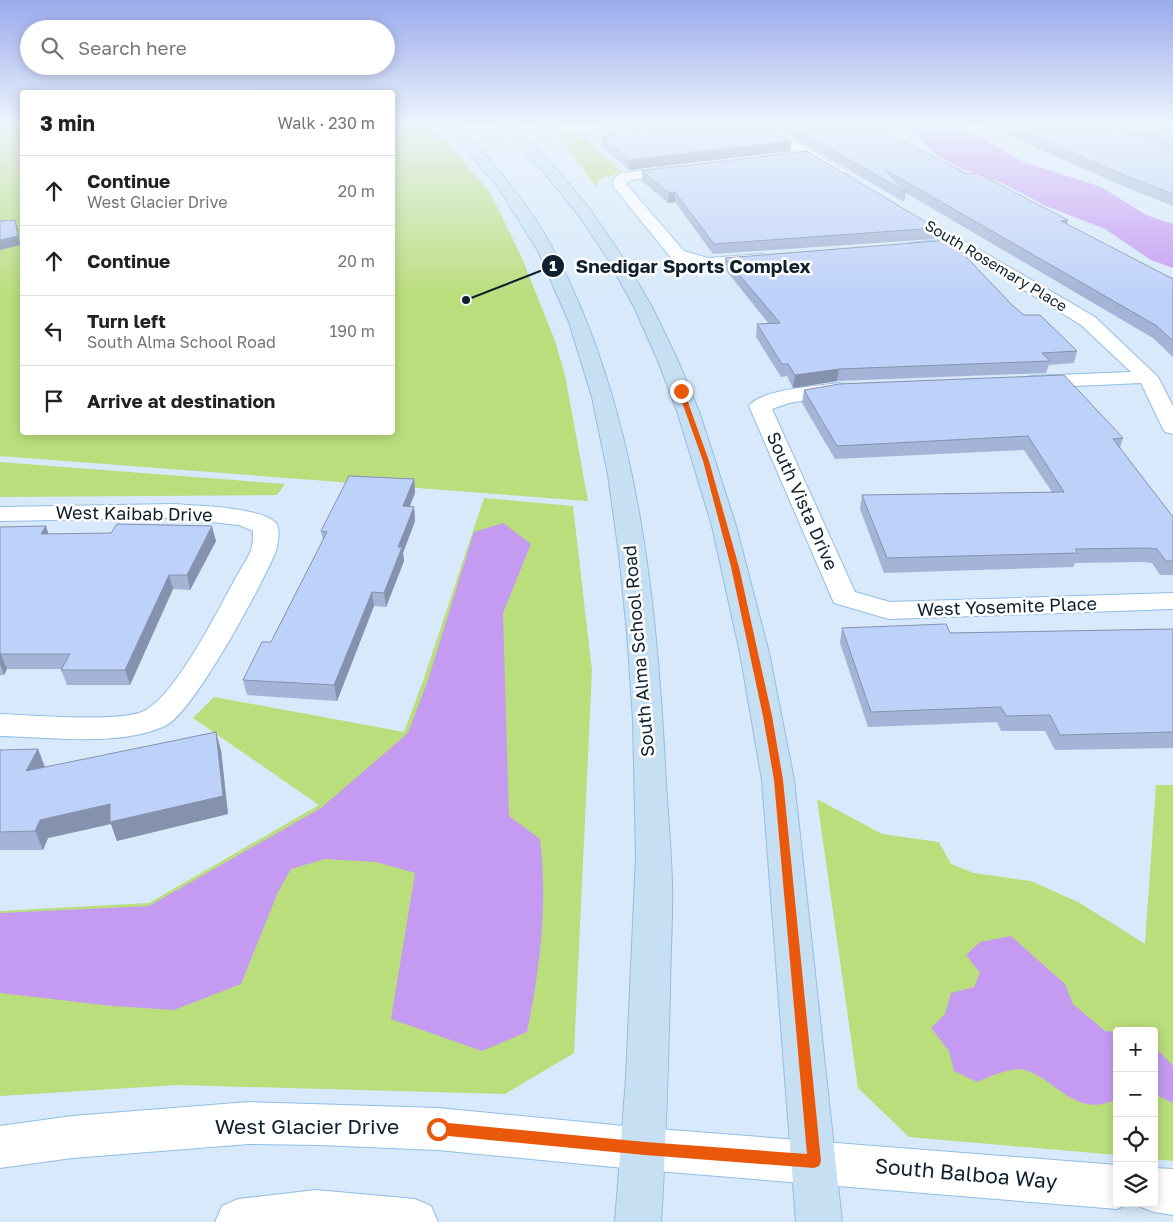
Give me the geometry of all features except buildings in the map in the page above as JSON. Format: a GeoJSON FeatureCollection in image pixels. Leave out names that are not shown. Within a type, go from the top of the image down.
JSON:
{"type":"FeatureCollection","features":[{"type":"Feature","properties":{"kind":"main road","name":"South Alma School Road"},"geometry":{"type":"LineString","coordinates":[[503,182],[540,238],[560,276],[586,343],[605,407],[632,548],[648,713],[654,865],[645,1148],[638,1222]]}},
{"type":"Feature","properties":{"kind":"main road"},"geometry":{"type":"LineString","coordinates":[[561,182],[596,227],[615,256],[657,335],[681,391],[706,461],[735,567],[768,716],[778,780],[819,1222]]}},
{"type":"Feature","properties":{"kind":"street"},"geometry":{"type":"LineString","coordinates":[[619,182],[620,186],[678,255],[687,260],[723,262],[782,257]]}},
{"type":"Feature","properties":{"kind":"street","name":"South Rosemary Place"},"geometry":{"type":"LineString","coordinates":[[929,225],[1088,321],[1148,377],[1173,427]]}},
{"type":"Feature","properties":{"kind":"street"},"geometry":{"type":"LineString","coordinates":[[900,248],[958,243]]}},
{"type":"Feature","properties":{"kind":"street"},"geometry":{"type":"LineString","coordinates":[[1012,382],[1148,377]]}},
{"type":"Feature","properties":{"kind":"street","name":"South Vista Drive"},"geometry":{"type":"LineString","coordinates":[[844,597],[760,406],[785,397],[856,388]]}},
{"type":"Feature","properties":{"kind":"street","name":"West Kaibab Drive"},"geometry":{"type":"LineString","coordinates":[[0,514],[175,511],[243,518],[266,527],[264,549],[185,690],[157,718],[117,727],[0,725]]}},
{"type":"Feature","properties":{"kind":"street","name":"West Yosemite Place"},"geometry":{"type":"LineString","coordinates":[[844,597],[889,611],[1173,601]]}},
{"type":"Feature","properties":{"kind":"street","name":"West Glacier Drive"},"geometry":{"type":"LineString","coordinates":[[0,1147],[72,1137],[258,1123],[438,1129],[814,1161]]}},
{"type":"Feature","properties":{"kind":"street","name":"South Balboa Way"},"geometry":{"type":"LineString","coordinates":[[814,1161],[1113,1187]]}},
{"type":"Feature","properties":{"kind":"street"},"geometry":{"type":"LineString","coordinates":[[1158,1190],[1173,1192]]}},
{"type":"Feature","properties":{"kind":"street"},"geometry":{"type":"LineString","coordinates":[[238,1222],[316,1213],[415,1222]]}},
{"type":"Feature","properties":{"kind":"green space"},"geometry":{"type":"Polygon","coordinates":[[[0,182],[20,182],[20,435],[395,435],[395,182],[481,182],[491,194],[522,258],[555,341],[565,375],[588,501],[0,456],[0,182]]]}},
{"type":"Feature","properties":{"kind":"green space"},"geometry":{"type":"Polygon","coordinates":[[[0,462],[285,484],[277,495],[0,497],[0,462]]]}},
{"type":"Feature","properties":{"kind":"green space"},"geometry":{"type":"Polygon","coordinates":[[[484,498],[573,506],[592,671],[574,1053],[505,1094],[178,1085],[0,1096],[0,911],[149,903],[319,805],[193,718],[214,697],[404,732],[484,498]]]}},
{"type":"Feature","properties":{"kind":"green space"},"geometry":{"type":"Polygon","coordinates":[[[1156,785],[1173,785],[1173,1161],[1158,1159],[1158,1027],[1113,1027],[1113,1155],[909,1137],[858,1088],[817,799],[882,834],[939,842],[951,864],[974,873],[1031,881],[1080,903],[1145,944],[1156,785]]]}},
{"type":"Feature","properties":{"kind":"shaded area"},"geometry":{"type":"Polygon","coordinates":[[[1000,182],[1086,182],[1101,187],[1146,215],[1173,224],[1173,268],[1151,260],[1105,229],[1046,206],[1000,182]]]}},
{"type":"Feature","properties":{"kind":"shaded area"},"geometry":{"type":"Polygon","coordinates":[[[503,523],[531,544],[503,613],[509,816],[540,839],[542,863],[543,912],[539,960],[527,1032],[482,1051],[391,1019],[415,873],[376,862],[325,859],[291,869],[278,892],[241,984],[174,1010],[112,1006],[0,993],[0,913],[149,906],[321,808],[408,733],[428,680],[474,532],[503,523]]]}},
{"type":"Feature","properties":{"kind":"shaded area"},"geometry":{"type":"Polygon","coordinates":[[[1011,936],[1065,984],[1073,1004],[1105,1031],[1113,1032],[1113,1100],[1102,1104],[1078,1102],[1037,1075],[1020,1069],[1007,1071],[977,1082],[954,1071],[949,1051],[931,1028],[945,1014],[951,993],[974,987],[980,973],[966,955],[980,942],[1011,936]]]}},
{"type":"Feature","properties":{"kind":"shaded area"},"geometry":{"type":"Polygon","coordinates":[[[1158,1050],[1173,1066],[1173,1103],[1158,1096],[1158,1050]]]}},
{"type":"Feature","properties":{"kind":"place","name":"Snedigar Sports Complex"},"geometry":{"type":"Point","coordinates":[466,300]}},
{"type":"Feature","properties":{"kind":"route"},"geometry":{"type":"LineString","coordinates":[[438,1129],[814,1161],[793,922],[778,780],[768,716],[735,567],[706,461],[681,391]]}}]}
